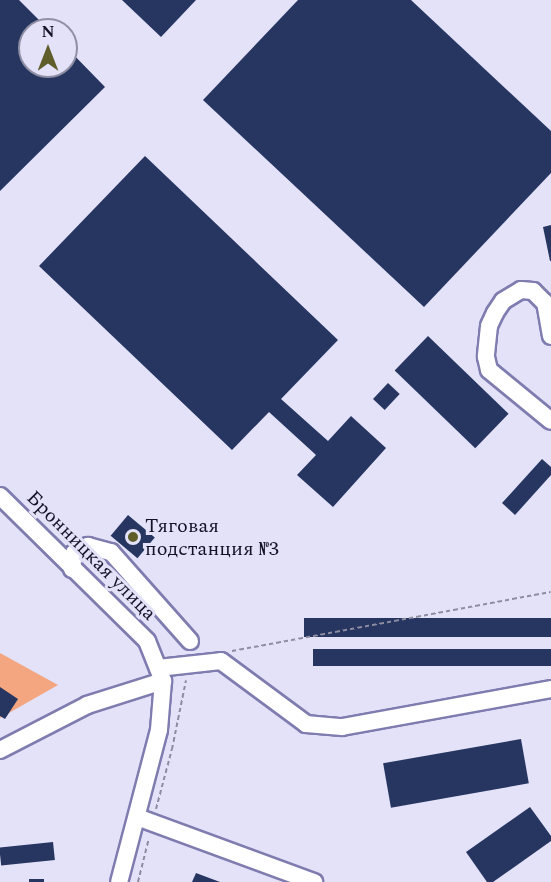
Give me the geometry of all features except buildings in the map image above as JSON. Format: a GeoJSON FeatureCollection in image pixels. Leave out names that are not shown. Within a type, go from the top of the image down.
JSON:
{"type":"FeatureCollection","features":[{"type":"Feature","properties":{"kind":"street"},"geometry":{"type":"LineString","coordinates":[[551,336],[545,303],[533,291],[521,290],[503,301],[495,313],[489,326],[486,357],[489,370],[551,422]]}},
{"type":"Feature","properties":{"kind":"street","name":"Бронницкая улица"},"geometry":{"type":"LineString","coordinates":[[0,496],[147,641],[160,674]]}},
{"type":"Feature","properties":{"kind":"street"},"geometry":{"type":"LineString","coordinates":[[72,569],[74,553],[88,546],[111,552],[190,641]]}},
{"type":"Feature","properties":{"kind":"street"},"geometry":{"type":"LineString","coordinates":[[0,750],[87,705],[160,674],[221,661],[306,724],[342,727],[551,689]]}},
{"type":"Feature","properties":{"kind":"street"},"geometry":{"type":"LineString","coordinates":[[119,882],[159,730],[160,674]]}},
{"type":"Feature","properties":{"kind":"street"},"geometry":{"type":"LineString","coordinates":[[137,817],[314,882]]}},
{"type":"Feature","properties":{"kind":"path"},"geometry":{"type":"LineString","coordinates":[[229,651],[551,592]]}},
{"type":"Feature","properties":{"kind":"shaded area"},"geometry":{"type":"Polygon","coordinates":[[[0,653],[58,685],[0,718],[0,653]]]}},
{"type":"Feature","properties":{"kind":"place","name":"Тяговая подстанция №3"},"geometry":{"type":"Point","coordinates":[133,537]}}]}
